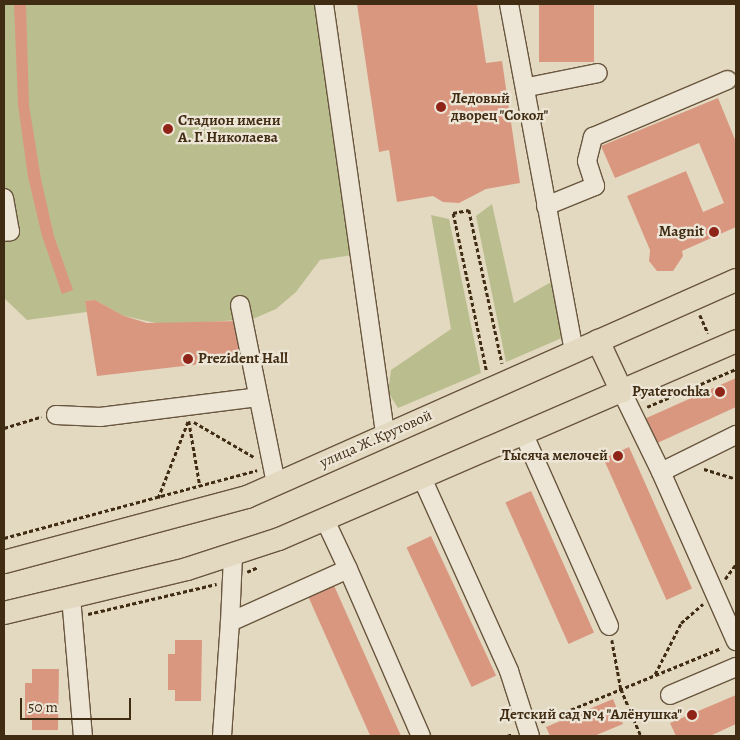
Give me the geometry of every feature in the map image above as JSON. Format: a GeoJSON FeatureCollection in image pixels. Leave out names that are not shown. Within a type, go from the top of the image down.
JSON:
{"type":"FeatureCollection","features":[{"type":"Feature","properties":{"kind":"main road","name":"улица Ж.Крутовой"},"geometry":{"type":"LineString","coordinates":[[4,562],[174,518],[273,475],[385,436],[736,280]]}},
{"type":"Feature","properties":{"kind":"main road"},"geometry":{"type":"LineString","coordinates":[[598,341],[622,392]]}},
{"type":"Feature","properties":{"kind":"main road"},"geometry":{"type":"LineString","coordinates":[[4,613],[232,556],[325,520],[524,435],[736,341]]}},
{"type":"Feature","properties":{"kind":"lane"},"geometry":{"type":"LineString","coordinates":[[324,4],[385,436]]}},
{"type":"Feature","properties":{"kind":"lane"},"geometry":{"type":"LineString","coordinates":[[510,4],[528,87],[546,206],[574,352]]}},
{"type":"Feature","properties":{"kind":"lane"},"geometry":{"type":"LineString","coordinates":[[528,87],[598,73]]}},
{"type":"Feature","properties":{"kind":"lane"},"geometry":{"type":"LineString","coordinates":[[546,206],[595,186],[587,161],[593,137],[727,80]]}},
{"type":"Feature","properties":{"kind":"lane"},"geometry":{"type":"LineString","coordinates":[[4,198],[10,231],[4,232]]}},
{"type":"Feature","properties":{"kind":"lane"},"geometry":{"type":"LineString","coordinates":[[240,305],[273,475]]}},
{"type":"Feature","properties":{"kind":"lane"},"geometry":{"type":"LineString","coordinates":[[622,392],[736,641]]}},
{"type":"Feature","properties":{"kind":"lane"},"geometry":{"type":"LineString","coordinates":[[56,415],[100,417],[258,397]]}},
{"type":"Feature","properties":{"kind":"lane"},"geometry":{"type":"LineString","coordinates":[[524,435],[609,626]]}},
{"type":"Feature","properties":{"kind":"lane"},"geometry":{"type":"LineString","coordinates":[[660,472],[736,435]]}},
{"type":"Feature","properties":{"kind":"lane"},"geometry":{"type":"LineString","coordinates":[[422,478],[509,671],[529,732]]}},
{"type":"Feature","properties":{"kind":"lane"},"geometry":{"type":"LineString","coordinates":[[325,520],[421,736]]}},
{"type":"Feature","properties":{"kind":"lane"},"geometry":{"type":"LineString","coordinates":[[222,736],[230,622],[232,556]]}},
{"type":"Feature","properties":{"kind":"lane"},"geometry":{"type":"LineString","coordinates":[[230,622],[348,569]]}},
{"type":"Feature","properties":{"kind":"lane"},"geometry":{"type":"LineString","coordinates":[[71,597],[83,736]]}},
{"type":"Feature","properties":{"kind":"lane"},"geometry":{"type":"LineString","coordinates":[[670,695],[736,668]]}},
{"type":"Feature","properties":{"kind":"path"},"geometry":{"type":"LineString","coordinates":[[487,374],[453,213],[469,210],[503,367]]}},
{"type":"Feature","properties":{"kind":"path"},"geometry":{"type":"LineString","coordinates":[[698,309],[708,333]]}},
{"type":"Feature","properties":{"kind":"path"},"geometry":{"type":"LineString","coordinates":[[723,369],[725,374]]}},
{"type":"Feature","properties":{"kind":"path"},"geometry":{"type":"LineString","coordinates":[[4,428],[56,415]]}},
{"type":"Feature","properties":{"kind":"path"},"geometry":{"type":"LineString","coordinates":[[189,420],[273,475]]}},
{"type":"Feature","properties":{"kind":"path"},"geometry":{"type":"LineString","coordinates":[[189,420],[200,486]]}},
{"type":"Feature","properties":{"kind":"path"},"geometry":{"type":"LineString","coordinates":[[158,498],[189,420]]}},
{"type":"Feature","properties":{"kind":"path"},"geometry":{"type":"LineString","coordinates":[[682,462],[736,479]]}},
{"type":"Feature","properties":{"kind":"path"},"geometry":{"type":"LineString","coordinates":[[654,676],[681,623],[715,593],[736,564]]}},
{"type":"Feature","properties":{"kind":"path"},"geometry":{"type":"LineString","coordinates":[[609,626],[621,689],[641,736]]}},
{"type":"Feature","properties":{"kind":"path"},"geometry":{"type":"LineString","coordinates":[[507,736],[529,732],[621,689],[736,641]]}},
{"type":"Feature","properties":{"kind":"green space","name":"Стадион имени А. Г. Николаева"},"geometry":{"type":"Polygon","coordinates":[[[4,4],[314,4],[352,255],[320,260],[296,292],[276,309],[253,319],[165,325],[124,316],[95,300],[85,301],[87,312],[27,320],[4,298],[4,4]]]}},
{"type":"Feature","properties":{"kind":"green space"},"geometry":{"type":"Polygon","coordinates":[[[492,204],[514,303],[553,281],[564,337],[506,362],[476,216],[492,204]]]}},
{"type":"Feature","properties":{"kind":"green space"},"geometry":{"type":"Polygon","coordinates":[[[431,215],[449,219],[481,373],[398,408],[388,392],[391,370],[451,329],[431,215]]]}},
{"type":"Feature","properties":{"kind":"building"},"geometry":{"type":"Polygon","coordinates":[[[14,4],[26,4],[29,105],[41,179],[54,236],[73,290],[62,294],[42,236],[28,177],[18,105],[14,4]]]}},
{"type":"Feature","properties":{"kind":"building","name":"Ледовый дворец \"Сокол\""},"geometry":{"type":"Polygon","coordinates":[[[357,4],[477,4],[486,63],[502,61],[520,183],[486,189],[459,203],[443,202],[433,196],[397,202],[389,150],[379,152],[357,4]]]}},
{"type":"Feature","properties":{"kind":"building"},"geometry":{"type":"Polygon","coordinates":[[[539,4],[594,4],[594,62],[539,62],[539,4]]]}},
{"type":"Feature","properties":{"kind":"building"},"geometry":{"type":"Polygon","coordinates":[[[718,98],[736,142],[736,227],[682,251],[683,256],[673,271],[657,271],[649,261],[650,250],[627,196],[686,171],[703,212],[724,203],[699,143],[615,178],[601,146],[718,98]]]}},
{"type":"Feature","properties":{"kind":"building"},"geometry":{"type":"Polygon","coordinates":[[[95,300],[124,316],[147,323],[239,321],[244,359],[97,376],[85,301],[95,300]]]}},
{"type":"Feature","properties":{"kind":"building"},"geometry":{"type":"Polygon","coordinates":[[[736,378],[736,407],[653,445],[642,420],[736,378]]]}},
{"type":"Feature","properties":{"kind":"building"},"geometry":{"type":"Polygon","coordinates":[[[629,447],[692,589],[666,600],[603,458],[629,447]]]}},
{"type":"Feature","properties":{"kind":"building"},"geometry":{"type":"Polygon","coordinates":[[[531,491],[594,633],[568,644],[505,502],[531,491]]]}},
{"type":"Feature","properties":{"kind":"building"},"geometry":{"type":"Polygon","coordinates":[[[431,536],[496,676],[472,687],[407,547],[431,536]]]}},
{"type":"Feature","properties":{"kind":"building"},"geometry":{"type":"Polygon","coordinates":[[[332,581],[401,736],[370,736],[306,592],[332,581]]]}},
{"type":"Feature","properties":{"kind":"building"},"geometry":{"type":"Polygon","coordinates":[[[175,640],[202,640],[201,701],[175,701],[175,690],[168,690],[168,654],[175,654],[175,640]]]}},
{"type":"Feature","properties":{"kind":"building"},"geometry":{"type":"Polygon","coordinates":[[[32,669],[59,669],[58,730],[32,730],[32,718],[25,718],[25,683],[32,683],[32,669]]]}},
{"type":"Feature","properties":{"kind":"building"},"geometry":{"type":"Polygon","coordinates":[[[736,695],[736,724],[710,736],[676,736],[670,723],[736,695]]]}},
{"type":"Feature","properties":{"kind":"building"},"geometry":{"type":"Polygon","coordinates":[[[613,699],[623,724],[594,736],[550,736],[546,727],[613,699]]]}},
{"type":"Feature","properties":{"kind":"place","name":"Ледовый дворец \"Сокол\""},"geometry":{"type":"Point","coordinates":[441,107]}},
{"type":"Feature","properties":{"kind":"place","name":"Стадион имени А. Г. Николаева"},"geometry":{"type":"Point","coordinates":[168,129]}},
{"type":"Feature","properties":{"kind":"place","name":"Magnit"},"geometry":{"type":"Point","coordinates":[714,232]}},
{"type":"Feature","properties":{"kind":"place","name":"Prezident Hall"},"geometry":{"type":"Point","coordinates":[188,359]}},
{"type":"Feature","properties":{"kind":"place","name":"Pyaterochka"},"geometry":{"type":"Point","coordinates":[720,392]}},
{"type":"Feature","properties":{"kind":"place","name":"Тысяча мелочей"},"geometry":{"type":"Point","coordinates":[618,456]}},
{"type":"Feature","properties":{"kind":"place","name":"Детский сад №4 \"Алёнушка\""},"geometry":{"type":"Point","coordinates":[692,715]}}]}
